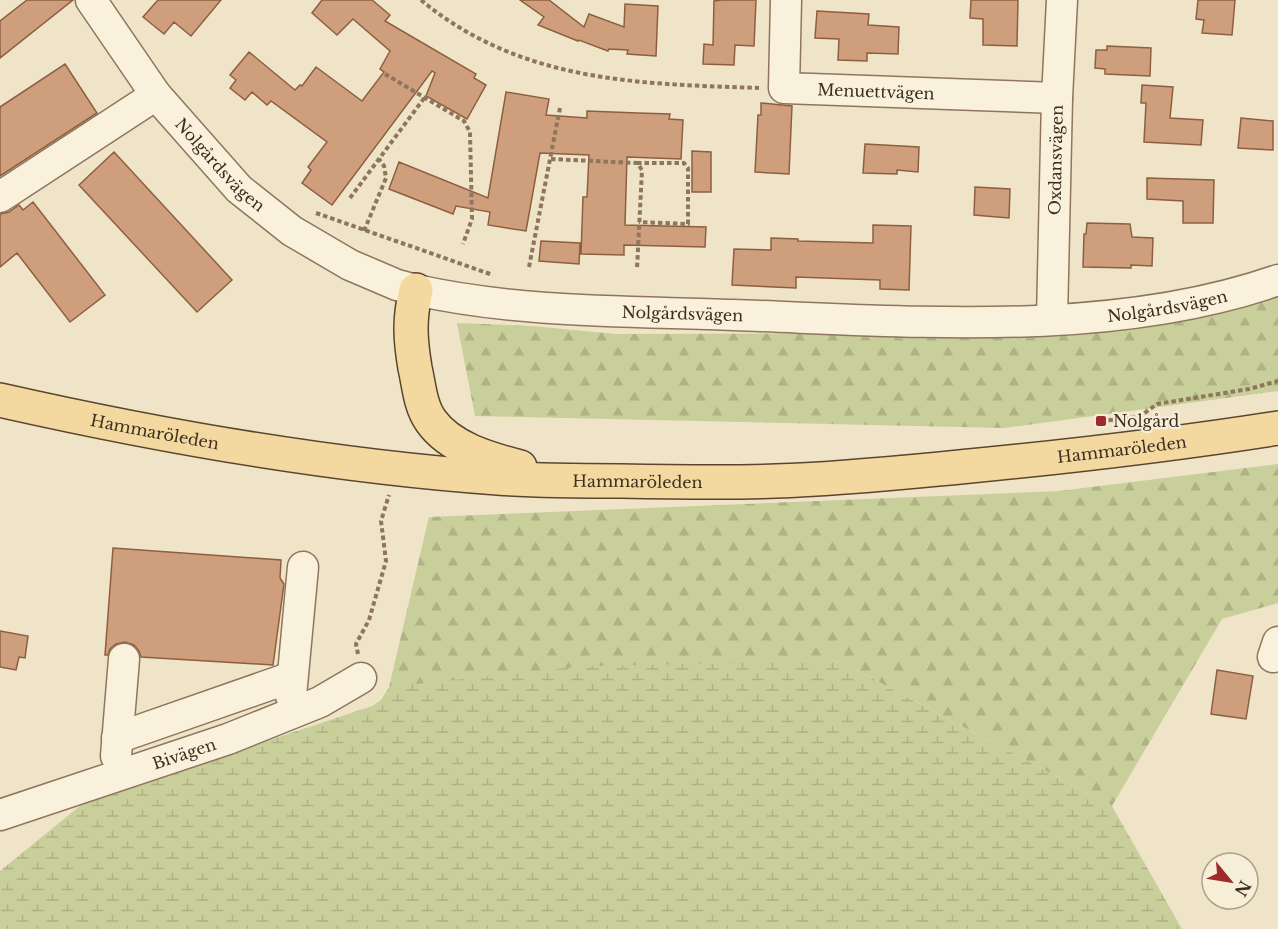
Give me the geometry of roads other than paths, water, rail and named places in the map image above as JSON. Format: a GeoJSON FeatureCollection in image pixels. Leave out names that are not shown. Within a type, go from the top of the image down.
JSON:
{"type":"FeatureCollection","features":[{"type":"Feature","properties":{"kind":"main road"},"geometry":{"type":"LineString","coordinates":[[416,290],[410,320],[410,337],[422,402],[430,420],[448,439],[468,449],[503,463],[568,480]]}},
{"type":"Feature","properties":{"kind":"main road","name":"Hammaröleden"},"geometry":{"type":"LineString","coordinates":[[0,400],[194,440],[309,458],[501,478],[568,480],[777,481],[913,471],[1187,442],[1278,428]]}},
{"type":"Feature","properties":{"kind":"street","name":"Nolgårdsvägen"},"geometry":{"type":"LineString","coordinates":[[92,0],[156,95],[239,189],[292,231],[350,265],[389,282],[416,290],[532,308],[965,322],[1124,314],[1183,304],[1257,287],[1278,279]]}},
{"type":"Feature","properties":{"kind":"street","name":"Menuettvägen"},"geometry":{"type":"LineString","coordinates":[[786,0],[784,88],[1057,98]]}},
{"type":"Feature","properties":{"kind":"street","name":"Oxdansvägen"},"geometry":{"type":"LineString","coordinates":[[1052,319],[1057,98],[1062,0]]}},
{"type":"Feature","properties":{"kind":"street"},"geometry":{"type":"LineString","coordinates":[[0,197],[156,95]]}},
{"type":"Feature","properties":{"kind":"street"},"geometry":{"type":"LineString","coordinates":[[290,714],[303,567]]}},
{"type":"Feature","properties":{"kind":"street"},"geometry":{"type":"LineString","coordinates":[[115,777],[124,659]]}},
{"type":"Feature","properties":{"kind":"street"},"geometry":{"type":"LineString","coordinates":[[117,738],[292,677]]}},
{"type":"Feature","properties":{"kind":"street","name":"Bivägen"},"geometry":{"type":"LineString","coordinates":[[0,815],[228,739],[320,702],[362,678]]}},
{"type":"Feature","properties":{"kind":"place","name":"Nolgård"},"geometry":{"type":"Point","coordinates":[1101,421]}}]}
